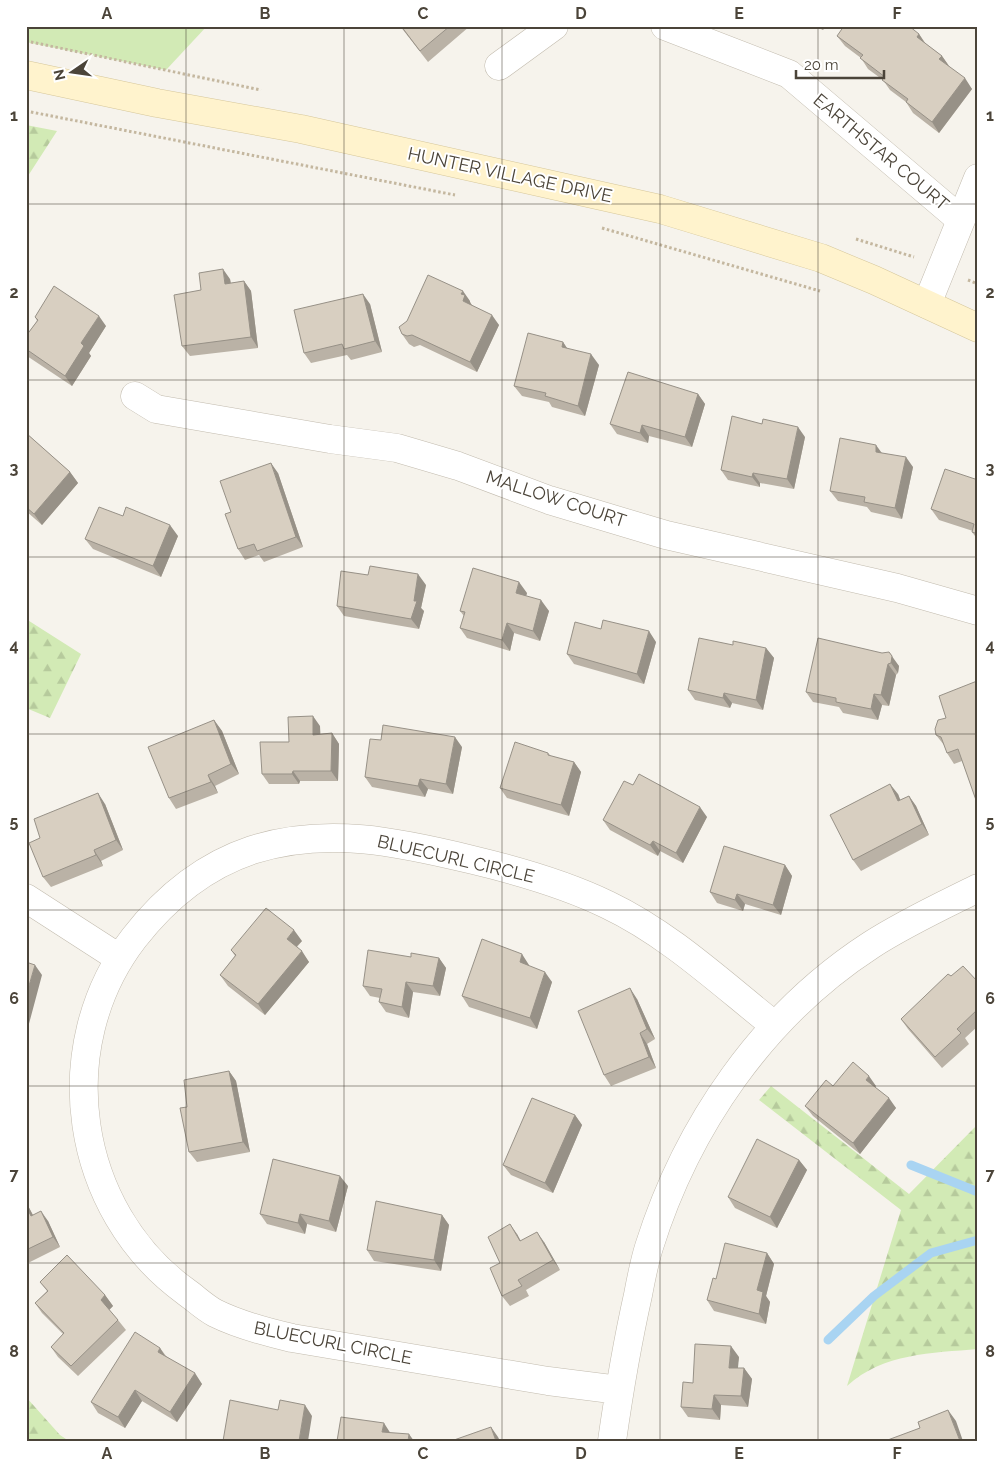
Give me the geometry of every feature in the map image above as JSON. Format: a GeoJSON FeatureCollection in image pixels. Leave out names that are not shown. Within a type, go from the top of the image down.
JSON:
{"type":"FeatureCollection","features":[{"type":"Feature","properties":{"kind":"street"},"geometry":{"type":"LineString","coordinates":[[499,66],[554,26]]}},
{"type":"Feature","properties":{"kind":"street","name":"EARTHSTAR COURT"},"geometry":{"type":"LineString","coordinates":[[665,26],[789,74],[961,220]]}},
{"type":"Feature","properties":{"kind":"street","name":"HUNTER VILLAGE DRIVE"},"geometry":{"type":"LineString","coordinates":[[26,75],[157,103],[301,129],[660,209],[821,258],[978,328]]}},
{"type":"Feature","properties":{"kind":"street"},"geometry":{"type":"LineString","coordinates":[[927,304],[977,180]]}},
{"type":"Feature","properties":{"kind":"street","name":"MALLOW COURT"},"geometry":{"type":"LineString","coordinates":[[135,396],[156,409],[330,439],[397,448],[458,466],[549,500],[666,535],[896,588],[978,610]]}},
{"type":"Feature","properties":{"kind":"street","name":"BLUECURL CIRCLE"},"geometry":{"type":"LineString","coordinates":[[619,1390],[529,1378],[292,1338],[257,1330],[213,1312],[167,1278],[146,1256],[114,1210],[98,1173],[84,1117],[84,1061],[91,1021],[119,958],[155,911],[187,884],[218,864],[252,850],[292,840],[333,837],[370,839],[417,846],[513,870],[566,886],[610,906],[658,933],[774,1025]]}},
{"type":"Feature","properties":{"kind":"street"},"geometry":{"type":"LineString","coordinates":[[612,1441],[619,1390],[648,1248],[671,1185],[701,1126],[733,1077],[774,1025],[817,985],[870,946],[916,919],[978,888]]}},
{"type":"Feature","properties":{"kind":"street"},"geometry":{"type":"LineString","coordinates":[[26,898],[119,958]]}},
{"type":"Feature","properties":{"kind":"path"},"geometry":{"type":"LineString","coordinates":[[26,111],[461,196]]}},
{"type":"Feature","properties":{"kind":"path"},"geometry":{"type":"LineString","coordinates":[[595,226],[828,294]]}},
{"type":"Feature","properties":{"kind":"green space"},"geometry":{"type":"Polygon","coordinates":[[[26,26],[207,26],[166,70],[26,42],[26,26]]]}},
{"type":"Feature","properties":{"kind":"green space"},"geometry":{"type":"Polygon","coordinates":[[[26,125],[57,131],[26,179],[26,125]]]}},
{"type":"Feature","properties":{"kind":"green space"},"geometry":{"type":"Polygon","coordinates":[[[26,619],[81,654],[50,718],[26,708],[26,619]]]}},
{"type":"Feature","properties":{"kind":"green space"},"geometry":{"type":"Polygon","coordinates":[[[771,1086],[909,1194],[978,1124],[978,1349],[926,1354],[892,1361],[861,1375],[847,1386],[901,1210],[759,1100],[771,1086]]]}},
{"type":"Feature","properties":{"kind":"green space"},"geometry":{"type":"Polygon","coordinates":[[[26,1397],[60,1435],[69,1441],[26,1441],[26,1397]]]}},
{"type":"Feature","properties":{"kind":"building"},"geometry":{"type":"Polygon","coordinates":[[[401,26],[450,26],[420,51],[401,26]]]}},
{"type":"Feature","properties":{"kind":"building"},"geometry":{"type":"Polygon","coordinates":[[[844,26],[909,26],[919,34],[917,37],[942,56],[939,59],[965,78],[932,122],[906,102],[908,99],[882,80],[885,77],[860,58],[863,55],[837,36],[844,26]]]}},
{"type":"Feature","properties":{"kind":"building"},"geometry":{"type":"Polygon","coordinates":[[[223,269],[225,284],[244,281],[251,337],[182,346],[174,295],[201,290],[199,273],[223,269]]]}},
{"type":"Feature","properties":{"kind":"building"},"geometry":{"type":"Polygon","coordinates":[[[428,275],[463,291],[461,294],[465,295],[463,301],[492,315],[470,362],[412,335],[402,334],[399,327],[407,321],[428,275]]]}},
{"type":"Feature","properties":{"kind":"building"},"geometry":{"type":"Polygon","coordinates":[[[54,286],[99,316],[81,343],[84,346],[65,376],[26,349],[26,336],[38,320],[35,317],[54,286]]]}},
{"type":"Feature","properties":{"kind":"building"},"geometry":{"type":"Polygon","coordinates":[[[363,294],[375,341],[344,349],[342,344],[304,353],[294,310],[363,294]]]}},
{"type":"Feature","properties":{"kind":"building"},"geometry":{"type":"Polygon","coordinates":[[[528,333],[563,342],[562,347],[591,354],[578,406],[545,396],[546,393],[514,386],[528,333]]]}},
{"type":"Feature","properties":{"kind":"building"},"geometry":{"type":"Polygon","coordinates":[[[628,372],[698,394],[685,437],[642,425],[640,433],[610,424],[628,372]]]}},
{"type":"Feature","properties":{"kind":"building"},"geometry":{"type":"Polygon","coordinates":[[[732,416],[762,424],[763,419],[798,427],[787,479],[753,473],[752,477],[721,470],[732,416]]]}},
{"type":"Feature","properties":{"kind":"building"},"geometry":{"type":"Polygon","coordinates":[[[26,433],[70,472],[34,514],[26,507],[26,433]]]}},
{"type":"Feature","properties":{"kind":"building"},"geometry":{"type":"Polygon","coordinates":[[[840,438],[876,445],[876,452],[906,457],[895,508],[864,502],[865,497],[830,491],[840,438]]]}},
{"type":"Feature","properties":{"kind":"building"},"geometry":{"type":"Polygon","coordinates":[[[271,463],[296,537],[257,551],[254,544],[238,549],[225,514],[231,512],[220,481],[271,463]]]}},
{"type":"Feature","properties":{"kind":"building"},"geometry":{"type":"Polygon","coordinates":[[[945,469],[978,480],[978,534],[972,532],[974,524],[931,509],[945,469]]]}},
{"type":"Feature","properties":{"kind":"building"},"geometry":{"type":"Polygon","coordinates":[[[99,507],[123,516],[126,507],[170,525],[153,566],[85,539],[99,507]]]}},
{"type":"Feature","properties":{"kind":"building"},"geometry":{"type":"Polygon","coordinates":[[[370,566],[418,574],[414,601],[417,601],[411,619],[337,606],[341,571],[368,575],[370,566]]]}},
{"type":"Feature","properties":{"kind":"building"},"geometry":{"type":"Polygon","coordinates":[[[473,568],[519,582],[516,593],[541,600],[533,631],[507,623],[502,640],[460,628],[465,612],[460,611],[473,568]]]}},
{"type":"Feature","properties":{"kind":"building"},"geometry":{"type":"Polygon","coordinates":[[[603,620],[649,631],[637,674],[567,654],[575,622],[601,629],[603,620]]]}},
{"type":"Feature","properties":{"kind":"building"},"geometry":{"type":"Polygon","coordinates":[[[699,638],[733,645],[733,641],[766,648],[756,700],[724,693],[723,698],[688,690],[699,638]]]}},
{"type":"Feature","properties":{"kind":"building"},"geometry":{"type":"Polygon","coordinates":[[[818,638],[882,653],[889,652],[892,656],[891,663],[888,664],[881,695],[874,694],[871,709],[836,702],[836,698],[806,692],[818,638]]]}},
{"type":"Feature","properties":{"kind":"building"},"geometry":{"type":"Polygon","coordinates":[[[977,681],[977,803],[958,749],[947,753],[941,737],[936,735],[935,729],[938,720],[946,718],[939,696],[977,681]]]}},
{"type":"Feature","properties":{"kind":"building"},"geometry":{"type":"Polygon","coordinates":[[[313,716],[313,735],[332,733],[331,771],[293,771],[292,774],[262,774],[260,742],[289,742],[288,717],[313,716]]]}},
{"type":"Feature","properties":{"kind":"building"},"geometry":{"type":"Polygon","coordinates":[[[214,720],[231,764],[208,775],[211,782],[169,798],[148,747],[214,720]]]}},
{"type":"Feature","properties":{"kind":"building"},"geometry":{"type":"Polygon","coordinates":[[[383,725],[455,737],[446,784],[420,779],[418,786],[365,777],[370,739],[381,740],[383,725]]]}},
{"type":"Feature","properties":{"kind":"building"},"geometry":{"type":"Polygon","coordinates":[[[515,742],[548,753],[548,755],[574,762],[561,805],[500,788],[515,742]]]}},
{"type":"Feature","properties":{"kind":"building"},"geometry":{"type":"Polygon","coordinates":[[[639,774],[700,807],[676,853],[653,841],[650,845],[603,820],[624,781],[633,785],[639,774]]]}},
{"type":"Feature","properties":{"kind":"building"},"geometry":{"type":"Polygon","coordinates":[[[890,784],[898,801],[909,796],[922,824],[853,860],[830,815],[890,784]]]}},
{"type":"Feature","properties":{"kind":"building"},"geometry":{"type":"Polygon","coordinates":[[[98,793],[116,840],[94,850],[96,855],[43,877],[29,843],[40,838],[34,819],[98,793]]]}},
{"type":"Feature","properties":{"kind":"building"},"geometry":{"type":"Polygon","coordinates":[[[724,846],[785,865],[773,905],[737,894],[735,900],[710,892],[724,846]]]}},
{"type":"Feature","properties":{"kind":"building"},"geometry":{"type":"Polygon","coordinates":[[[266,908],[294,930],[287,939],[302,951],[258,1004],[220,975],[236,955],[231,950],[266,908]]]}},
{"type":"Feature","properties":{"kind":"building"},"geometry":{"type":"Polygon","coordinates":[[[482,939],[522,954],[520,962],[545,972],[530,1018],[462,996],[482,939]]]}},
{"type":"Feature","properties":{"kind":"building"},"geometry":{"type":"Polygon","coordinates":[[[368,950],[411,957],[411,953],[439,958],[433,986],[406,982],[402,1007],[379,1002],[382,989],[363,986],[368,950]]]}},
{"type":"Feature","properties":{"kind":"building"},"geometry":{"type":"Polygon","coordinates":[[[26,962],[35,965],[26,996],[26,962]]]}},
{"type":"Feature","properties":{"kind":"building"},"geometry":{"type":"Polygon","coordinates":[[[963,966],[978,982],[978,1009],[957,1029],[961,1033],[935,1057],[901,1019],[948,974],[951,976],[963,966]]]}},
{"type":"Feature","properties":{"kind":"building"},"geometry":{"type":"Polygon","coordinates":[[[630,988],[647,1029],[640,1033],[649,1057],[604,1075],[578,1011],[630,988]]]}},
{"type":"Feature","properties":{"kind":"building"},"geometry":{"type":"Polygon","coordinates":[[[853,1062],[869,1076],[866,1080],[889,1098],[853,1143],[805,1106],[826,1080],[833,1086],[853,1062]]]}},
{"type":"Feature","properties":{"kind":"building"},"geometry":{"type":"Polygon","coordinates":[[[229,1071],[243,1142],[189,1152],[180,1108],[187,1107],[184,1080],[229,1071]]]}},
{"type":"Feature","properties":{"kind":"building"},"geometry":{"type":"Polygon","coordinates":[[[532,1098],[575,1115],[545,1183],[503,1165],[532,1098]]]}},
{"type":"Feature","properties":{"kind":"building"},"geometry":{"type":"Polygon","coordinates":[[[757,1139],[799,1160],[770,1217],[728,1197],[757,1139]]]}},
{"type":"Feature","properties":{"kind":"building"},"geometry":{"type":"Polygon","coordinates":[[[273,1159],[340,1176],[329,1221],[300,1214],[298,1223],[260,1214],[273,1159]]]}},
{"type":"Feature","properties":{"kind":"building"},"geometry":{"type":"Polygon","coordinates":[[[376,1201],[442,1215],[434,1260],[367,1250],[376,1201]]]}},
{"type":"Feature","properties":{"kind":"building"},"geometry":{"type":"Polygon","coordinates":[[[26,1206],[31,1216],[41,1211],[53,1237],[26,1250],[26,1206]]]}},
{"type":"Feature","properties":{"kind":"building"},"geometry":{"type":"Polygon","coordinates":[[[510,1224],[520,1241],[537,1232],[553,1260],[518,1280],[522,1286],[502,1296],[490,1268],[500,1263],[488,1237],[510,1224]]]}},
{"type":"Feature","properties":{"kind":"building"},"geometry":{"type":"Polygon","coordinates":[[[725,1243],[767,1253],[757,1290],[763,1292],[759,1314],[707,1300],[713,1278],[716,1279],[725,1243]]]}},
{"type":"Feature","properties":{"kind":"building"},"geometry":{"type":"Polygon","coordinates":[[[67,1255],[105,1295],[101,1300],[118,1320],[71,1366],[51,1347],[64,1333],[35,1303],[48,1291],[40,1282],[67,1255]]]}},
{"type":"Feature","properties":{"kind":"building"},"geometry":{"type":"Polygon","coordinates":[[[135,1332],[160,1348],[158,1352],[195,1373],[170,1412],[135,1390],[118,1417],[91,1402],[135,1332]]]}},
{"type":"Feature","properties":{"kind":"building"},"geometry":{"type":"Polygon","coordinates":[[[695,1344],[731,1346],[729,1368],[744,1368],[741,1396],[714,1395],[712,1409],[681,1407],[683,1382],[693,1383],[695,1344]]]}},
{"type":"Feature","properties":{"kind":"building"},"geometry":{"type":"Polygon","coordinates":[[[230,1400],[278,1410],[280,1400],[305,1405],[299,1441],[223,1441],[230,1400]]]}},
{"type":"Feature","properties":{"kind":"building"},"geometry":{"type":"Polygon","coordinates":[[[948,1410],[960,1441],[885,1441],[920,1428],[918,1422],[948,1410]]]}},
{"type":"Feature","properties":{"kind":"building"},"geometry":{"type":"Polygon","coordinates":[[[341,1417],[384,1423],[382,1432],[409,1434],[408,1441],[337,1441],[341,1417]]]}},
{"type":"Feature","properties":{"kind":"building"},"geometry":{"type":"Polygon","coordinates":[[[491,1427],[496,1441],[454,1441],[454,1440],[491,1427]]]}},
{"type":"Feature","properties":{"kind":"waterway"},"geometry":{"type":"LineString","coordinates":[[911,1165],[978,1192]]}},
{"type":"Feature","properties":{"kind":"waterway"},"geometry":{"type":"LineString","coordinates":[[828,1340],[874,1296],[931,1253],[978,1240]]}}]}
